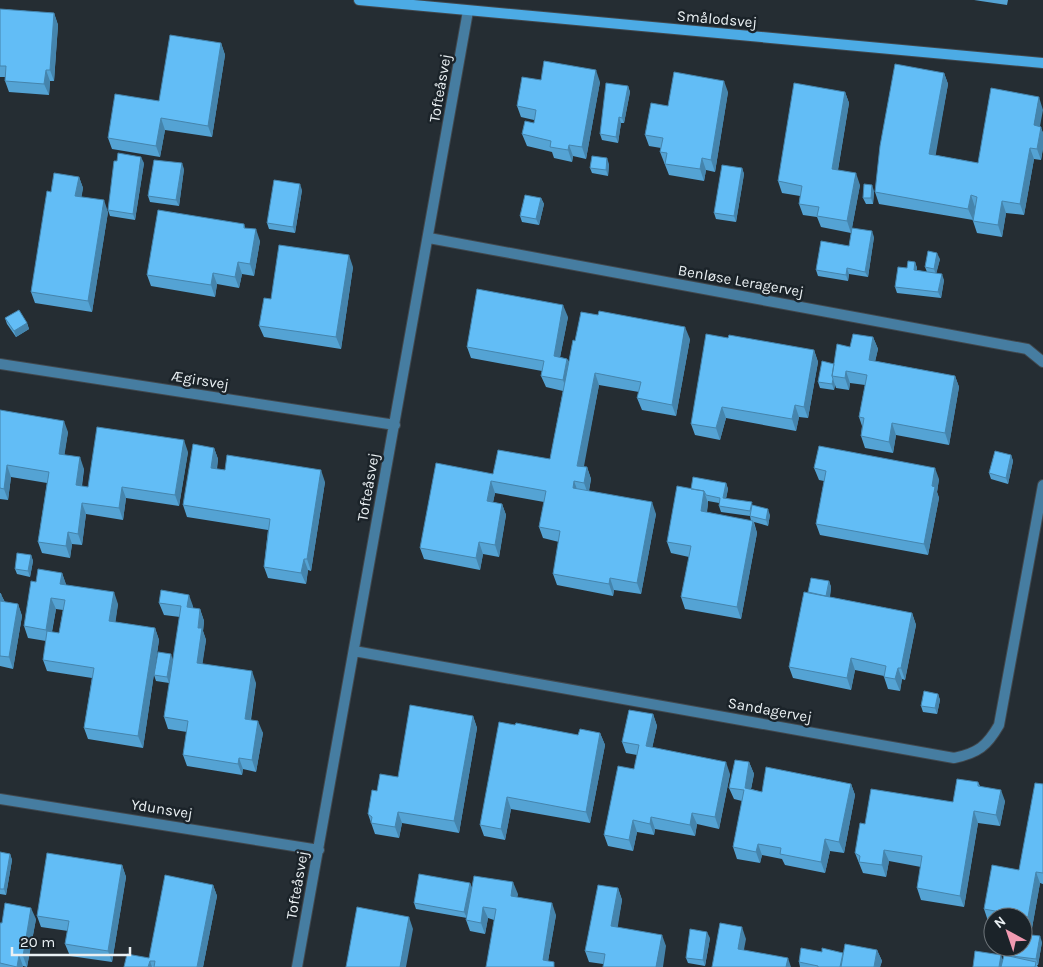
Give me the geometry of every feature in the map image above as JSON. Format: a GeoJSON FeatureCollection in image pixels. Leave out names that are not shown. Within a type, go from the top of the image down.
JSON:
{"type":"FeatureCollection","features":[{"type":"Feature","properties":{"kind":"street","name":"Smålodsvej"},"geometry":{"type":"LineString","coordinates":[[359,0],[1043,63]]}},
{"type":"Feature","properties":{"kind":"street","name":"Tofteåsvej"},"geometry":{"type":"LineString","coordinates":[[297,967],[429,238],[468,11]]}},
{"type":"Feature","properties":{"kind":"street","name":"Benløse Leragervej"},"geometry":{"type":"LineString","coordinates":[[429,238],[1027,349],[1043,362]]}},
{"type":"Feature","properties":{"kind":"street","name":"Ægirsvej"},"geometry":{"type":"LineString","coordinates":[[0,364],[395,425]]}},
{"type":"Feature","properties":{"kind":"street","name":"Sandagervej"},"geometry":{"type":"LineString","coordinates":[[354,651],[954,758],[970,755],[983,747],[999,726],[1043,485]]}},
{"type":"Feature","properties":{"kind":"street","name":"Ydunsvej"},"geometry":{"type":"LineString","coordinates":[[0,798],[318,850]]}},
{"type":"Feature","properties":{"kind":"building"},"geometry":{"type":"Polygon","coordinates":[[[0,9],[54,13],[50,70],[46,70],[44,84],[5,81],[6,66],[0,66],[0,9]]]}},
{"type":"Feature","properties":{"kind":"building"},"geometry":{"type":"Polygon","coordinates":[[[170,35],[221,43],[208,126],[161,118],[156,146],[108,138],[115,94],[159,101],[170,35]]]}},
{"type":"Feature","properties":{"kind":"building"},"geometry":{"type":"Polygon","coordinates":[[[544,61],[596,70],[582,147],[569,145],[568,150],[550,147],[551,141],[522,134],[525,121],[534,123],[536,110],[517,106],[522,77],[541,80],[544,61]]]}},
{"type":"Feature","properties":{"kind":"building"},"geometry":{"type":"Polygon","coordinates":[[[895,64],[944,73],[929,154],[978,163],[991,88],[1039,97],[1034,125],[1041,127],[1037,149],[1030,148],[1020,204],[1002,201],[998,225],[973,221],[977,197],[971,195],[968,209],[875,192],[880,146],[895,64]]]}},
{"type":"Feature","properties":{"kind":"building"},"geometry":{"type":"Polygon","coordinates":[[[674,72],[724,81],[711,160],[702,158],[700,169],[665,164],[667,153],[660,152],[663,138],[645,135],[651,103],[668,106],[674,72]]]}},
{"type":"Feature","properties":{"kind":"building"},"geometry":{"type":"Polygon","coordinates":[[[606,83],[628,86],[622,118],[619,117],[616,137],[600,134],[606,83]]]}},
{"type":"Feature","properties":{"kind":"building"},"geometry":{"type":"Polygon","coordinates":[[[794,83],[845,92],[832,169],[856,173],[847,221],[817,216],[819,207],[799,204],[802,186],[778,181],[794,83]]]}},
{"type":"Feature","properties":{"kind":"building"},"geometry":{"type":"Polygon","coordinates":[[[118,153],[141,157],[133,214],[108,210],[114,161],[117,161],[118,153]]]}},
{"type":"Feature","properties":{"kind":"building"},"geometry":{"type":"Polygon","coordinates":[[[592,156],[607,158],[606,170],[590,168],[592,156]]]}},
{"type":"Feature","properties":{"kind":"building"},"geometry":{"type":"Polygon","coordinates":[[[154,160],[182,163],[176,200],[148,196],[154,160]]]}},
{"type":"Feature","properties":{"kind":"building"},"geometry":{"type":"Polygon","coordinates":[[[722,165],[742,168],[734,216],[714,213],[722,165]]]}},
{"type":"Feature","properties":{"kind":"building"},"geometry":{"type":"Polygon","coordinates":[[[54,173],[79,177],[75,196],[104,200],[88,301],[31,292],[47,191],[51,192],[54,173]]]}},
{"type":"Feature","properties":{"kind":"building"},"geometry":{"type":"Polygon","coordinates":[[[274,180],[300,184],[293,227],[267,223],[274,180]]]}},
{"type":"Feature","properties":{"kind":"building"},"geometry":{"type":"Polygon","coordinates":[[[864,184],[872,185],[871,198],[863,198],[864,184]]]}},
{"type":"Feature","properties":{"kind":"building"},"geometry":{"type":"Polygon","coordinates":[[[525,195],[541,198],[536,219],[520,216],[525,195]]]}},
{"type":"Feature","properties":{"kind":"building"},"geometry":{"type":"Polygon","coordinates":[[[158,210],[244,224],[244,228],[256,229],[250,264],[238,262],[235,277],[213,273],[211,285],[147,275],[158,210]]]}},
{"type":"Feature","properties":{"kind":"building"},"geometry":{"type":"Polygon","coordinates":[[[852,228],[872,231],[865,272],[847,268],[846,275],[816,270],[821,241],[849,246],[852,228]]]}},
{"type":"Feature","properties":{"kind":"building"},"geometry":{"type":"Polygon","coordinates":[[[279,245],[349,255],[336,337],[259,326],[264,298],[271,299],[279,245]]]}},
{"type":"Feature","properties":{"kind":"building"},"geometry":{"type":"Polygon","coordinates":[[[928,251],[937,253],[934,269],[925,267],[928,251]]]}},
{"type":"Feature","properties":{"kind":"building"},"geometry":{"type":"Polygon","coordinates":[[[908,261],[915,262],[914,270],[942,274],[938,292],[895,287],[898,267],[907,268],[908,261]]]}},
{"type":"Feature","properties":{"kind":"building"},"geometry":{"type":"Polygon","coordinates":[[[477,289],[563,305],[554,356],[567,359],[563,380],[541,376],[544,361],[467,347],[477,289]]]}},
{"type":"Feature","properties":{"kind":"building"},"geometry":{"type":"Polygon","coordinates":[[[19,310],[27,323],[14,331],[5,318],[19,310]]]}},
{"type":"Feature","properties":{"kind":"building"},"geometry":{"type":"Polygon","coordinates":[[[599,311],[685,327],[672,405],[637,398],[641,382],[595,373],[577,466],[587,467],[584,483],[574,481],[573,488],[652,502],[637,583],[610,578],[609,584],[553,574],[560,531],[539,527],[546,491],[491,481],[487,501],[502,504],[495,545],[479,542],[476,558],[420,548],[436,463],[493,474],[498,450],[550,459],[573,340],[575,341],[581,312],[598,315],[599,311]]]}},
{"type":"Feature","properties":{"kind":"building"},"geometry":{"type":"Polygon","coordinates":[[[706,334],[728,338],[729,335],[814,350],[804,407],[795,405],[792,419],[722,407],[716,428],[691,424],[706,334]]]}},
{"type":"Feature","properties":{"kind":"building"},"geometry":{"type":"Polygon","coordinates":[[[853,334],[873,337],[869,360],[955,376],[945,433],[892,423],[889,442],[861,436],[864,418],[859,417],[867,375],[846,371],[845,378],[832,376],[837,344],[850,347],[853,334]]]}},
{"type":"Feature","properties":{"kind":"building"},"geometry":{"type":"Polygon","coordinates":[[[822,361],[834,364],[832,384],[818,382],[822,361]]]}},
{"type":"Feature","properties":{"kind":"building"},"geometry":{"type":"Polygon","coordinates":[[[0,410],[64,421],[59,454],[80,457],[76,485],[88,487],[97,427],[184,440],[175,495],[122,487],[119,508],[82,503],[78,534],[68,532],[66,546],[38,542],[49,472],[7,465],[4,489],[0,488],[0,410]]]}},
{"type":"Feature","properties":{"kind":"building"},"geometry":{"type":"Polygon","coordinates":[[[193,444],[214,448],[211,468],[225,470],[227,455],[321,470],[307,559],[304,559],[301,573],[264,567],[270,519],[183,505],[193,444]]]}},
{"type":"Feature","properties":{"kind":"building"},"geometry":{"type":"Polygon","coordinates":[[[819,446],[935,468],[932,486],[935,487],[924,544],[816,524],[826,471],[814,468],[819,446]]]}},
{"type":"Feature","properties":{"kind":"building"},"geometry":{"type":"Polygon","coordinates":[[[995,451],[1011,455],[1006,478],[989,473],[995,451]]]}},
{"type":"Feature","properties":{"kind":"building"},"geometry":{"type":"Polygon","coordinates":[[[693,477],[726,483],[723,498],[752,502],[750,511],[719,506],[720,498],[706,495],[704,491],[691,489],[693,477]]]}},
{"type":"Feature","properties":{"kind":"building"},"geometry":{"type":"Polygon","coordinates":[[[677,486],[704,491],[701,511],[753,521],[737,607],[681,597],[691,546],[667,542],[677,486]]]}},
{"type":"Feature","properties":{"kind":"building"},"geometry":{"type":"Polygon","coordinates":[[[752,505],[768,509],[766,520],[750,516],[752,505]]]}},
{"type":"Feature","properties":{"kind":"building"},"geometry":{"type":"Polygon","coordinates":[[[17,553],[31,555],[28,571],[15,569],[17,553]]]}},
{"type":"Feature","properties":{"kind":"building"},"geometry":{"type":"Polygon","coordinates":[[[38,569],[62,573],[60,584],[114,592],[109,621],[155,628],[138,736],[84,728],[94,668],[43,660],[47,631],[59,633],[65,600],[51,598],[46,630],[24,626],[31,581],[36,582],[38,569]]]}},
{"type":"Feature","properties":{"kind":"building"},"geometry":{"type":"Polygon","coordinates":[[[811,578],[829,581],[826,596],[808,592],[811,578]]]}},
{"type":"Feature","properties":{"kind":"building"},"geometry":{"type":"Polygon","coordinates":[[[161,590],[189,595],[187,607],[200,609],[198,628],[202,628],[197,663],[252,671],[245,719],[258,721],[252,760],[239,758],[238,764],[183,755],[188,721],[164,717],[181,606],[159,603],[161,590]]]}},
{"type":"Feature","properties":{"kind":"building"},"geometry":{"type":"Polygon","coordinates":[[[804,592],[912,613],[901,668],[898,668],[895,679],[884,677],[886,666],[851,658],[847,678],[789,667],[804,592]]]}},
{"type":"Feature","properties":{"kind":"building"},"geometry":{"type":"Polygon","coordinates":[[[0,601],[18,604],[9,657],[0,656],[0,601]]]}},
{"type":"Feature","properties":{"kind":"building"},"geometry":{"type":"Polygon","coordinates":[[[158,652],[171,654],[167,677],[154,675],[158,652]]]}},
{"type":"Feature","properties":{"kind":"building"},"geometry":{"type":"Polygon","coordinates":[[[924,691],[938,694],[935,708],[921,706],[924,691]]]}},
{"type":"Feature","properties":{"kind":"building"},"geometry":{"type":"Polygon","coordinates":[[[410,705],[473,716],[454,821],[398,812],[395,827],[371,823],[372,817],[368,814],[372,790],[377,791],[380,774],[398,777],[410,705]]]}},
{"type":"Feature","properties":{"kind":"building"},"geometry":{"type":"Polygon","coordinates":[[[629,710],[653,714],[646,746],[726,762],[715,817],[692,813],[690,825],[651,817],[650,824],[633,820],[629,840],[604,835],[618,766],[634,769],[639,745],[622,742],[629,710]]]}},
{"type":"Feature","properties":{"kind":"building"},"geometry":{"type":"Polygon","coordinates":[[[499,722],[515,725],[516,723],[578,735],[580,729],[600,733],[586,812],[507,797],[501,829],[480,825],[499,722]]]}},
{"type":"Feature","properties":{"kind":"building"},"geometry":{"type":"Polygon","coordinates":[[[735,760],[749,762],[745,788],[762,792],[766,767],[851,784],[839,842],[825,839],[821,862],[780,854],[781,848],[758,844],[756,852],[733,847],[744,790],[729,788],[735,760]]]}},
{"type":"Feature","properties":{"kind":"building"},"geometry":{"type":"Polygon","coordinates":[[[957,779],[978,782],[978,786],[1001,790],[996,815],[974,811],[960,896],[917,888],[922,856],[884,850],[882,865],[859,862],[860,856],[855,853],[860,823],[865,824],[871,789],[953,802],[957,779]]]}},
{"type":"Feature","properties":{"kind":"building"},"geometry":{"type":"Polygon","coordinates":[[[1035,783],[1043,784],[1043,873],[1036,872],[1030,907],[984,907],[992,865],[1019,870],[1035,783]]]}},
{"type":"Feature","properties":{"kind":"building"},"geometry":{"type":"Polygon","coordinates":[[[0,852],[10,854],[4,889],[0,889],[0,852]]]}},
{"type":"Feature","properties":{"kind":"building"},"geometry":{"type":"Polygon","coordinates":[[[47,853],[122,865],[108,951],[65,944],[69,921],[37,916],[47,853]]]}},
{"type":"Feature","properties":{"kind":"building"},"geometry":{"type":"Polygon","coordinates":[[[419,874],[470,883],[464,912],[414,903],[419,874]]]}},
{"type":"Feature","properties":{"kind":"building"},"geometry":{"type":"Polygon","coordinates":[[[165,875],[213,885],[197,967],[154,967],[155,961],[150,961],[148,967],[124,967],[127,954],[149,958],[165,875]]]}},
{"type":"Feature","properties":{"kind":"building"},"geometry":{"type":"Polygon","coordinates":[[[474,876],[513,882],[511,896],[552,903],[543,960],[554,962],[554,967],[486,967],[496,909],[483,907],[481,923],[466,920],[474,876]]]}},
{"type":"Feature","properties":{"kind":"building"},"geometry":{"type":"Polygon","coordinates":[[[598,885],[618,888],[611,926],[662,935],[656,967],[603,967],[605,954],[585,951],[598,885]]]}},
{"type":"Feature","properties":{"kind":"building"},"geometry":{"type":"Polygon","coordinates":[[[5,903],[31,908],[23,956],[19,955],[17,967],[0,963],[0,923],[2,923],[5,903]]]}},
{"type":"Feature","properties":{"kind":"building"},"geometry":{"type":"Polygon","coordinates":[[[357,907],[409,917],[400,967],[346,967],[357,907]]]}},
{"type":"Feature","properties":{"kind":"building"},"geometry":{"type":"Polygon","coordinates":[[[720,923],[742,927],[738,949],[788,958],[786,967],[712,967],[720,923]]]}},
{"type":"Feature","properties":{"kind":"building"},"geometry":{"type":"Polygon","coordinates":[[[690,929],[707,932],[703,960],[686,958],[690,929]]]}},
{"type":"Feature","properties":{"kind":"building"},"geometry":{"type":"Polygon","coordinates":[[[1033,935],[1040,936],[1036,959],[1020,957],[1033,957],[1033,935]]]}},
{"type":"Feature","properties":{"kind":"building"},"geometry":{"type":"Polygon","coordinates":[[[845,944],[877,950],[874,967],[841,967],[845,944]]]}},
{"type":"Feature","properties":{"kind":"building"},"geometry":{"type":"Polygon","coordinates":[[[801,948],[822,952],[822,948],[843,953],[840,967],[818,967],[799,962],[801,948]]]}},
{"type":"Feature","properties":{"kind":"building"},"geometry":{"type":"Polygon","coordinates":[[[975,951],[983,952],[983,957],[1001,957],[999,967],[973,967],[975,951]]]}},
{"type":"Feature","properties":{"kind":"building"},"geometry":{"type":"Polygon","coordinates":[[[1004,957],[1036,962],[1035,967],[1001,967],[1004,957]]]}}]}
